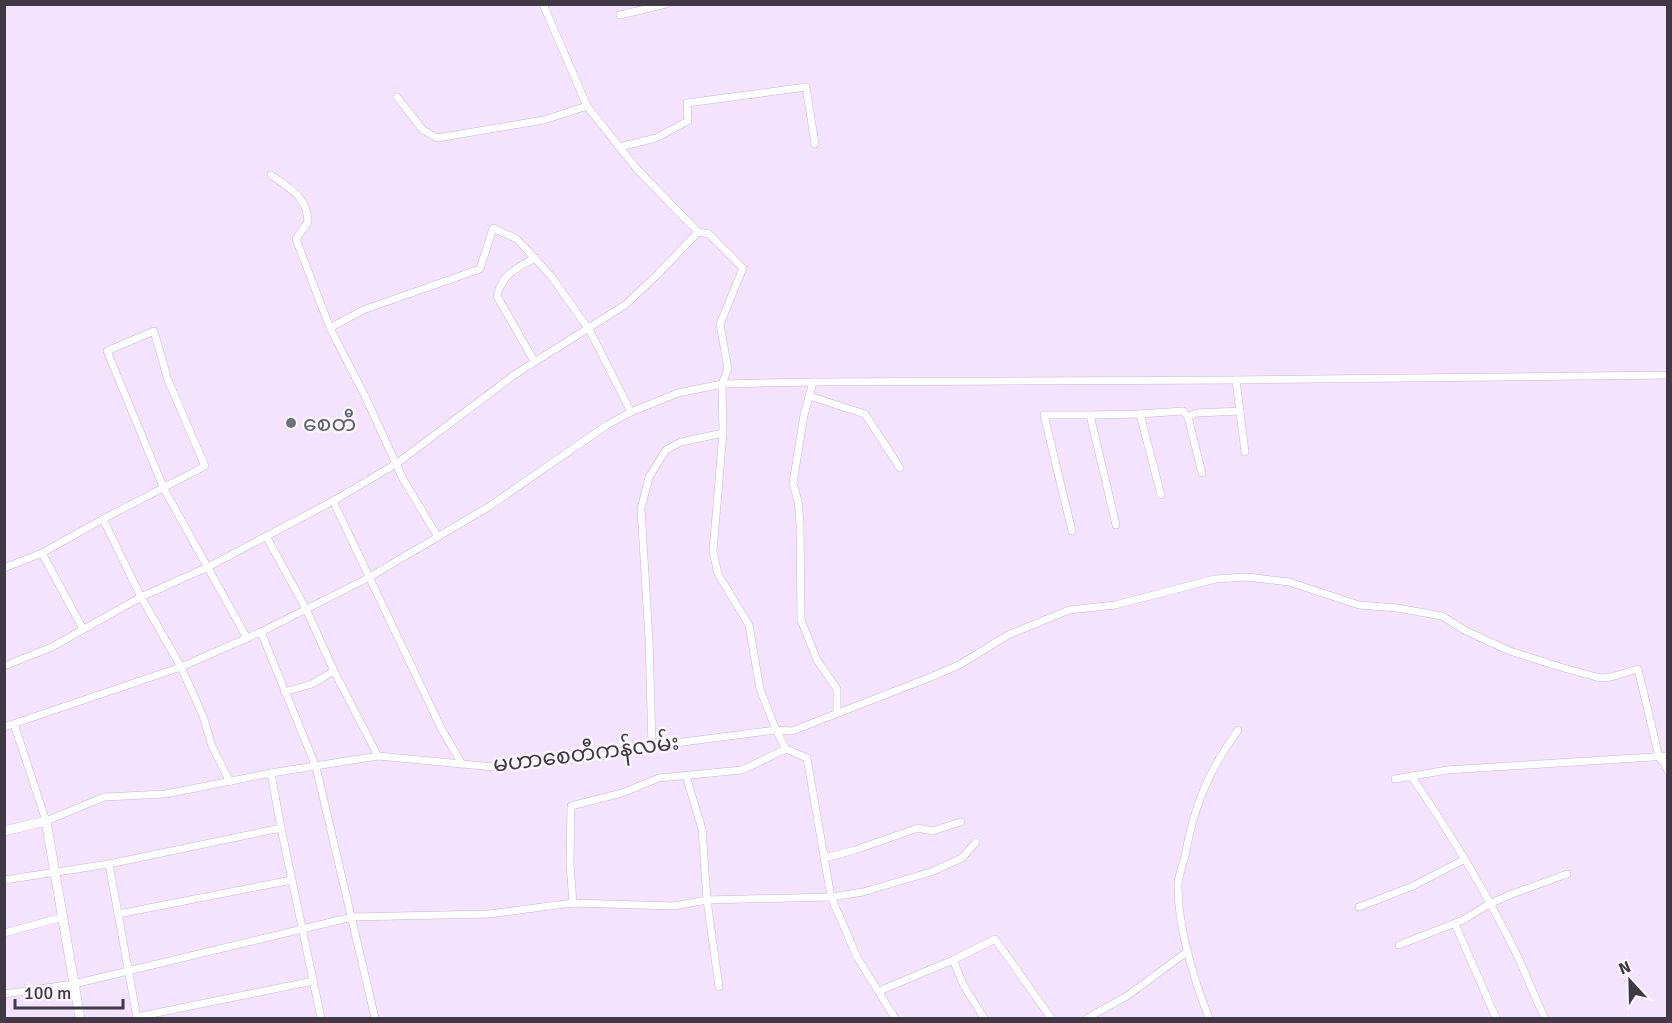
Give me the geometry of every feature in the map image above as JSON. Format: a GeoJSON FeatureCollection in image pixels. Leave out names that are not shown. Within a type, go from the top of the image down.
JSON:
{"type":"FeatureCollection","features":[{"type":"Feature","properties":{"kind":"street"},"geometry":{"type":"LineString","coordinates":[[543,4],[587,106],[636,168],[698,232],[709,234],[743,268],[720,324],[728,369],[722,384],[723,433],[713,551],[718,574],[749,626],[760,689],[776,730],[786,749],[807,758],[831,897],[857,957],[895,1018]]}},
{"type":"Feature","properties":{"kind":"street"},"geometry":{"type":"LineString","coordinates":[[620,15],[666,4]]}},
{"type":"Feature","properties":{"kind":"street"},"geometry":{"type":"LineString","coordinates":[[619,147],[656,138],[688,122],[687,103],[806,87],[815,144]]}},
{"type":"Feature","properties":{"kind":"street"},"geometry":{"type":"LineString","coordinates":[[397,97],[423,130],[437,138],[544,120],[587,106]]}},
{"type":"Feature","properties":{"kind":"street"},"geometry":{"type":"LineString","coordinates":[[271,175],[296,192],[308,210],[308,222],[296,239],[330,328],[403,479],[438,537]]}},
{"type":"Feature","properties":{"kind":"street"},"geometry":{"type":"LineString","coordinates":[[330,328],[363,310],[480,268],[493,228],[517,239],[551,276],[590,331],[631,412]]}},
{"type":"Feature","properties":{"kind":"street"},"geometry":{"type":"LineString","coordinates":[[4,666],[52,647],[141,597],[208,567],[333,501],[396,464],[534,362],[625,305],[698,232]]}},
{"type":"Feature","properties":{"kind":"street"},"geometry":{"type":"LineString","coordinates":[[534,362],[497,296],[500,283],[516,268],[535,258]]}},
{"type":"Feature","properties":{"kind":"street"},"geometry":{"type":"LineString","coordinates":[[4,568],[42,553],[103,519],[164,489],[205,466],[168,380],[154,331],[107,351],[164,489],[247,638]]}},
{"type":"Feature","properties":{"kind":"street"},"geometry":{"type":"LineString","coordinates":[[4,727],[181,667],[261,632],[368,578],[490,506],[607,425],[631,412],[678,393],[722,384],[813,382],[1668,375]]}},
{"type":"Feature","properties":{"kind":"street"},"geometry":{"type":"LineString","coordinates":[[1236,380],[1245,452]]}},
{"type":"Feature","properties":{"kind":"street"},"geometry":{"type":"LineString","coordinates":[[813,382],[793,483],[798,501],[800,524],[801,620],[817,660],[837,689],[837,713]]}},
{"type":"Feature","properties":{"kind":"street"},"geometry":{"type":"LineString","coordinates":[[809,396],[866,414],[900,468]]}},
{"type":"Feature","properties":{"kind":"street"},"geometry":{"type":"LineString","coordinates":[[1072,531],[1044,416],[1183,411],[1188,417],[1202,473]]}},
{"type":"Feature","properties":{"kind":"street"},"geometry":{"type":"LineString","coordinates":[[1188,417],[1197,413],[1240,411]]}},
{"type":"Feature","properties":{"kind":"street"},"geometry":{"type":"LineString","coordinates":[[1140,414],[1161,495]]}},
{"type":"Feature","properties":{"kind":"street"},"geometry":{"type":"LineString","coordinates":[[1090,415],[1116,525]]}},
{"type":"Feature","properties":{"kind":"street"},"geometry":{"type":"LineString","coordinates":[[652,746],[649,639],[641,509],[649,477],[666,450],[681,442],[723,433]]}},
{"type":"Feature","properties":{"kind":"street"},"geometry":{"type":"LineString","coordinates":[[333,501],[442,730],[462,764]]}},
{"type":"Feature","properties":{"kind":"street"},"geometry":{"type":"LineString","coordinates":[[103,519],[141,597],[181,667],[203,716],[212,746],[230,782]]}},
{"type":"Feature","properties":{"kind":"street"},"geometry":{"type":"LineString","coordinates":[[266,536],[306,609],[334,671],[378,756]]}},
{"type":"Feature","properties":{"kind":"street"},"geometry":{"type":"LineString","coordinates":[[42,553],[83,629]]}},
{"type":"Feature","properties":{"kind":"street","name":"မဟာစေတီကန်လမ်း"},"geometry":{"type":"LineString","coordinates":[[46,821],[104,796],[166,794],[271,773],[378,756],[494,767],[597,757],[652,746],[776,730],[792,730],[959,665],[1008,635],[1068,610],[1115,605],[1215,579],[1247,577],[1290,582],[1359,605],[1397,608],[1442,616],[1467,631],[1510,651],[1600,678],[1638,669],[1659,757]]}},
{"type":"Feature","properties":{"kind":"street"},"geometry":{"type":"LineString","coordinates":[[261,632],[315,767],[375,1018]]}},
{"type":"Feature","properties":{"kind":"street"},"geometry":{"type":"LineString","coordinates":[[284,692],[312,684],[334,671]]}},
{"type":"Feature","properties":{"kind":"street"},"geometry":{"type":"LineString","coordinates":[[14,724],[46,821],[80,1018]]}},
{"type":"Feature","properties":{"kind":"street"},"geometry":{"type":"LineString","coordinates":[[1209,1018],[1193,973],[1188,951],[1178,880],[1194,810],[1209,777],[1238,730]]}},
{"type":"Feature","properties":{"kind":"street"},"geometry":{"type":"LineString","coordinates":[[573,903],[570,864],[571,806],[622,793],[659,778],[742,770],[786,749]]}},
{"type":"Feature","properties":{"kind":"street"},"geometry":{"type":"LineString","coordinates":[[1395,779],[1447,770],[1668,756]]}},
{"type":"Feature","properties":{"kind":"street"},"geometry":{"type":"LineString","coordinates":[[1659,757],[1668,771]]}},
{"type":"Feature","properties":{"kind":"street"},"geometry":{"type":"LineString","coordinates":[[271,773],[321,1018]]}},
{"type":"Feature","properties":{"kind":"street"},"geometry":{"type":"LineString","coordinates":[[686,776],[702,829],[707,900],[719,987]]}},
{"type":"Feature","properties":{"kind":"street"},"geometry":{"type":"LineString","coordinates":[[1411,776],[1465,859],[1513,947],[1545,1018]]}},
{"type":"Feature","properties":{"kind":"street"},"geometry":{"type":"LineString","coordinates":[[4,831],[46,821]]}},
{"type":"Feature","properties":{"kind":"street"},"geometry":{"type":"LineString","coordinates":[[824,858],[855,850],[918,828],[932,831],[961,822]]}},
{"type":"Feature","properties":{"kind":"street"},"geometry":{"type":"LineString","coordinates":[[4,880],[109,864],[281,828]]}},
{"type":"Feature","properties":{"kind":"street"},"geometry":{"type":"LineString","coordinates":[[4,994],[74,984],[352,917],[489,914],[573,903],[674,906],[707,900],[831,897],[863,892],[931,872],[962,858],[976,842]]}},
{"type":"Feature","properties":{"kind":"street"},"geometry":{"type":"LineString","coordinates":[[1359,907],[1413,886],[1465,859]]}},
{"type":"Feature","properties":{"kind":"street"},"geometry":{"type":"LineString","coordinates":[[109,864],[137,1018],[313,981]]}},
{"type":"Feature","properties":{"kind":"street"},"geometry":{"type":"LineString","coordinates":[[1399,945],[1455,924],[1489,904],[1567,874]]}},
{"type":"Feature","properties":{"kind":"street"},"geometry":{"type":"LineString","coordinates":[[118,914],[292,880]]}},
{"type":"Feature","properties":{"kind":"street"},"geometry":{"type":"LineString","coordinates":[[4,933],[63,917]]}},
{"type":"Feature","properties":{"kind":"street"},"geometry":{"type":"LineString","coordinates":[[1455,924],[1496,1018]]}},
{"type":"Feature","properties":{"kind":"street"},"geometry":{"type":"LineString","coordinates":[[879,991],[954,960],[995,939],[1051,1018]]}},
{"type":"Feature","properties":{"kind":"street"},"geometry":{"type":"LineString","coordinates":[[1087,1018],[1127,996],[1188,951]]}},
{"type":"Feature","properties":{"kind":"street"},"geometry":{"type":"LineString","coordinates":[[954,960],[964,986],[984,1018]]}},
{"type":"Feature","properties":{"kind":"place","name":"စေတီ"},"geometry":{"type":"Point","coordinates":[291,423]}}]}
